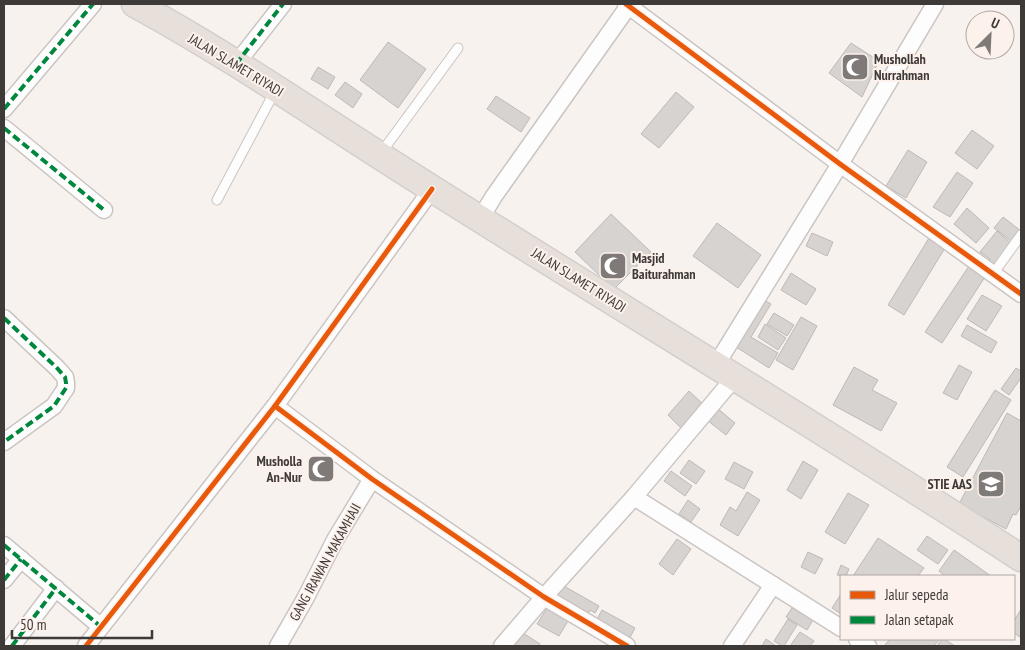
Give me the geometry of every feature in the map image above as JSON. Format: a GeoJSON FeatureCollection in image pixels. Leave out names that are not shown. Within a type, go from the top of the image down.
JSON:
{"type":"FeatureCollection","features":[{"type":"Feature","properties":{"kind":"main road","name":"JALAN SLAMET RIYADI"},"geometry":{"type":"LineString","coordinates":[[139,5],[927,497],[1021,558]]}},
{"type":"Feature","properties":{"kind":"street"},"geometry":{"type":"LineString","coordinates":[[5,103],[93,4]]}},
{"type":"Feature","properties":{"kind":"street"},"geometry":{"type":"LineString","coordinates":[[236,64],[283,4]]}},
{"type":"Feature","properties":{"kind":"street"},"geometry":{"type":"LineString","coordinates":[[480,219],[494,196],[628,4],[840,164],[1021,294]]}},
{"type":"Feature","properties":{"kind":"street"},"geometry":{"type":"LineString","coordinates":[[502,646],[634,497],[725,371],[840,164],[934,4]]}},
{"type":"Feature","properties":{"kind":"street"},"geometry":{"type":"LineString","coordinates":[[4,128],[104,210]]}},
{"type":"Feature","properties":{"kind":"street"},"geometry":{"type":"LineString","coordinates":[[86,646],[275,406],[432,189]]}},
{"type":"Feature","properties":{"kind":"street"},"geometry":{"type":"LineString","coordinates":[[4,318],[65,377],[66,388],[54,406],[4,442]]}},
{"type":"Feature","properties":{"kind":"street"},"geometry":{"type":"LineString","coordinates":[[275,406],[372,479],[544,597],[627,646]]}},
{"type":"Feature","properties":{"kind":"street","name":"GANG IRAWAN MAKAMHAJI"},"geometry":{"type":"LineString","coordinates":[[278,646],[305,599],[335,540],[372,479]]}},
{"type":"Feature","properties":{"kind":"street"},"geometry":{"type":"LineString","coordinates":[[634,497],[840,627]]}},
{"type":"Feature","properties":{"kind":"street"},"geometry":{"type":"LineString","coordinates":[[4,545],[100,626]]}},
{"type":"Feature","properties":{"kind":"street"},"geometry":{"type":"LineString","coordinates":[[4,580],[21,559]]}},
{"type":"Feature","properties":{"kind":"street"},"geometry":{"type":"LineString","coordinates":[[732,646],[773,585]]}},
{"type":"Feature","properties":{"kind":"street"},"geometry":{"type":"LineString","coordinates":[[12,646],[56,588]]}},
{"type":"Feature","properties":{"kind":"lane"},"geometry":{"type":"LineString","coordinates":[[380,155],[458,48]]}},
{"type":"Feature","properties":{"kind":"lane"},"geometry":{"type":"LineString","coordinates":[[217,200],[276,89]]}},
{"type":"Feature","properties":{"kind":"lane"},"geometry":{"type":"LineString","coordinates":[[993,274],[1021,235]]}},
{"type":"Feature","properties":{"kind":"building"},"geometry":{"type":"Polygon","coordinates":[[[388,42],[426,69],[398,108],[360,80],[388,42]]]}},
{"type":"Feature","properties":{"kind":"building","name":"Mushollah Nurrahman"},"geometry":{"type":"Polygon","coordinates":[[[851,43],[879,61],[862,97],[829,73],[851,43]]]}},
{"type":"Feature","properties":{"kind":"building"},"geometry":{"type":"Polygon","coordinates":[[[318,67],[335,77],[328,89],[311,79],[318,67]]]}},
{"type":"Feature","properties":{"kind":"building"},"geometry":{"type":"Polygon","coordinates":[[[345,82],[362,94],[353,108],[335,95],[345,82]]]}},
{"type":"Feature","properties":{"kind":"building"},"geometry":{"type":"Polygon","coordinates":[[[676,92],[694,107],[659,148],[641,134],[676,92]]]}},
{"type":"Feature","properties":{"kind":"building"},"geometry":{"type":"Polygon","coordinates":[[[496,96],[530,118],[521,132],[487,109],[496,96]]]}},
{"type":"Feature","properties":{"kind":"building"},"geometry":{"type":"Polygon","coordinates":[[[972,130],[994,146],[977,169],[955,153],[972,130]]]}},
{"type":"Feature","properties":{"kind":"building"},"geometry":{"type":"Polygon","coordinates":[[[908,150],[927,162],[906,198],[886,186],[908,150]]]}},
{"type":"Feature","properties":{"kind":"building"},"geometry":{"type":"Polygon","coordinates":[[[957,172],[973,183],[950,217],[933,207],[957,172]]]}},
{"type":"Feature","properties":{"kind":"building"},"geometry":{"type":"Polygon","coordinates":[[[967,208],[989,228],[976,243],[954,224],[967,208]]]}},
{"type":"Feature","properties":{"kind":"building","name":"Masjid Baiturahman"},"geometry":{"type":"Polygon","coordinates":[[[611,214],[651,252],[608,295],[597,285],[603,279],[575,252],[611,214]]]}},
{"type":"Feature","properties":{"kind":"building"},"geometry":{"type":"Polygon","coordinates":[[[1003,217],[1021,231],[1014,243],[994,228],[1003,217]]]}},
{"type":"Feature","properties":{"kind":"building"},"geometry":{"type":"Polygon","coordinates":[[[717,223],[761,255],[738,288],[693,256],[717,223]]]}},
{"type":"Feature","properties":{"kind":"building"},"geometry":{"type":"Polygon","coordinates":[[[997,231],[1012,244],[994,266],[988,261],[990,259],[980,252],[997,231]]]}},
{"type":"Feature","properties":{"kind":"building"},"geometry":{"type":"Polygon","coordinates":[[[812,233],[833,242],[827,256],[806,246],[812,233]]]}},
{"type":"Feature","properties":{"kind":"building"},"geometry":{"type":"Polygon","coordinates":[[[929,238],[945,248],[904,315],[888,305],[929,238]]]}},
{"type":"Feature","properties":{"kind":"building"},"geometry":{"type":"Polygon","coordinates":[[[969,266],[985,277],[942,343],[925,332],[969,266]]]}},
{"type":"Feature","properties":{"kind":"building"},"geometry":{"type":"Polygon","coordinates":[[[791,273],[816,289],[806,305],[781,290],[791,273]]]}},
{"type":"Feature","properties":{"kind":"building"},"geometry":{"type":"Polygon","coordinates":[[[982,295],[1002,306],[986,331],[967,319],[982,295]]]}},
{"type":"Feature","properties":{"kind":"building"},"geometry":{"type":"Polygon","coordinates":[[[762,299],[771,304],[751,337],[778,353],[769,368],[733,345],[762,299]]]}},
{"type":"Feature","properties":{"kind":"building"},"geometry":{"type":"Polygon","coordinates":[[[774,313],[794,325],[787,336],[767,324],[774,313]]]}},
{"type":"Feature","properties":{"kind":"building"},"geometry":{"type":"Polygon","coordinates":[[[801,317],[817,326],[793,370],[776,360],[801,317]]]}},
{"type":"Feature","properties":{"kind":"building"},"geometry":{"type":"Polygon","coordinates":[[[765,324],[786,338],[778,350],[758,337],[765,324]]]}},
{"type":"Feature","properties":{"kind":"building"},"geometry":{"type":"Polygon","coordinates":[[[967,325],[997,342],[991,353],[961,336],[967,325]]]}},
{"type":"Feature","properties":{"kind":"building"},"geometry":{"type":"Polygon","coordinates":[[[959,365],[972,372],[957,400],[943,393],[959,365]]]}},
{"type":"Feature","properties":{"kind":"building"},"geometry":{"type":"Polygon","coordinates":[[[854,367],[878,380],[872,390],[897,403],[881,431],[833,405],[854,367]]]}},
{"type":"Feature","properties":{"kind":"building"},"geometry":{"type":"Polygon","coordinates":[[[1016,368],[1021,371],[1021,378],[1009,395],[1001,389],[1016,368]]]}},
{"type":"Feature","properties":{"kind":"building"},"geometry":{"type":"Polygon","coordinates":[[[995,390],[1011,400],[963,477],[947,467],[995,390]]]}},
{"type":"Feature","properties":{"kind":"building"},"geometry":{"type":"Polygon","coordinates":[[[689,391],[704,405],[682,429],[668,415],[689,391]]]}},
{"type":"Feature","properties":{"kind":"building"},"geometry":{"type":"Polygon","coordinates":[[[717,408],[735,423],[726,435],[707,420],[717,408]]]}},
{"type":"Feature","properties":{"kind":"building","name":"STIE AAS"},"geometry":{"type":"Polygon","coordinates":[[[1007,413],[1021,421],[1021,506],[1016,515],[1013,514],[1006,529],[959,504],[1007,413]]]}},
{"type":"Feature","properties":{"kind":"building"},"geometry":{"type":"Polygon","coordinates":[[[689,460],[705,471],[696,484],[680,473],[689,460]]]}},
{"type":"Feature","properties":{"kind":"building"},"geometry":{"type":"Polygon","coordinates":[[[803,461],[818,470],[801,499],[787,490],[803,461]]]}},
{"type":"Feature","properties":{"kind":"building"},"geometry":{"type":"Polygon","coordinates":[[[734,462],[753,472],[744,489],[725,479],[734,462]]]}},
{"type":"Feature","properties":{"kind":"building"},"geometry":{"type":"Polygon","coordinates":[[[671,471],[692,486],[685,496],[664,481],[671,471]]]}},
{"type":"Feature","properties":{"kind":"building"},"geometry":{"type":"Polygon","coordinates":[[[747,492],[760,500],[738,536],[720,525],[730,507],[736,511],[747,492]]]}},
{"type":"Feature","properties":{"kind":"building"},"geometry":{"type":"Polygon","coordinates":[[[848,493],[869,505],[845,544],[825,532],[848,493]]]}},
{"type":"Feature","properties":{"kind":"building"},"geometry":{"type":"Polygon","coordinates":[[[688,500],[700,509],[691,522],[679,514],[688,500]]]}},
{"type":"Feature","properties":{"kind":"building"},"geometry":{"type":"Polygon","coordinates":[[[927,536],[948,550],[938,564],[917,550],[927,536]]]}},
{"type":"Feature","properties":{"kind":"building"},"geometry":{"type":"Polygon","coordinates":[[[878,538],[924,568],[919,575],[854,575],[878,538]]]}},
{"type":"Feature","properties":{"kind":"building"},"geometry":{"type":"Polygon","coordinates":[[[677,539],[691,549],[673,575],[659,564],[677,539]]]}},
{"type":"Feature","properties":{"kind":"building"},"geometry":{"type":"Polygon","coordinates":[[[954,550],[990,575],[944,575],[939,571],[954,550]]]}},
{"type":"Feature","properties":{"kind":"building"},"geometry":{"type":"Polygon","coordinates":[[[808,552],[823,559],[815,574],[801,567],[808,552]]]}},
{"type":"Feature","properties":{"kind":"building"},"geometry":{"type":"Polygon","coordinates":[[[841,565],[849,569],[846,575],[837,575],[841,565]]]}},
{"type":"Feature","properties":{"kind":"building"},"geometry":{"type":"Polygon","coordinates":[[[562,585],[599,606],[595,613],[590,610],[585,620],[552,601],[562,585]]]}},
{"type":"Feature","properties":{"kind":"building"},"geometry":{"type":"Polygon","coordinates":[[[840,596],[840,613],[832,608],[840,596]]]}},
{"type":"Feature","properties":{"kind":"building"},"geometry":{"type":"Polygon","coordinates":[[[547,608],[568,621],[559,636],[537,624],[547,608]]]}},
{"type":"Feature","properties":{"kind":"building"},"geometry":{"type":"Polygon","coordinates":[[[792,608],[813,620],[807,630],[786,617],[792,608]]]}},
{"type":"Feature","properties":{"kind":"building"},"geometry":{"type":"Polygon","coordinates":[[[1021,609],[1021,638],[1015,634],[1015,619],[1021,609]]]}},
{"type":"Feature","properties":{"kind":"building"},"geometry":{"type":"Polygon","coordinates":[[[602,610],[635,628],[627,643],[594,625],[602,610]]]}},
{"type":"Feature","properties":{"kind":"building"},"geometry":{"type":"Polygon","coordinates":[[[788,619],[797,625],[784,646],[782,646],[774,641],[788,619]]]}},
{"type":"Feature","properties":{"kind":"building"},"geometry":{"type":"Polygon","coordinates":[[[517,629],[540,644],[539,646],[515,646],[509,642],[517,629]]]}},
{"type":"Feature","properties":{"kind":"building"},"geometry":{"type":"Polygon","coordinates":[[[800,632],[814,641],[810,646],[790,646],[800,632]]]}},
{"type":"Feature","properties":{"kind":"building"},"geometry":{"type":"Polygon","coordinates":[[[766,639],[776,646],[762,646],[766,639]]]}},
{"type":"Feature","properties":{"kind":"building"},"geometry":{"type":"Polygon","coordinates":[[[889,640],[939,640],[934,646],[884,646],[889,640]]]}},
{"type":"Feature","properties":{"kind":"building"},"geometry":{"type":"Polygon","coordinates":[[[941,640],[946,640],[955,646],[937,646],[941,640]]]}},
{"type":"Feature","properties":{"kind":"marked path"},"geometry":{"type":"LineString","coordinates":[[4,109],[93,4]]}},
{"type":"Feature","properties":{"kind":"marked path"},"geometry":{"type":"LineString","coordinates":[[236,64],[283,4]]}},
{"type":"Feature","properties":{"kind":"marked path"},"geometry":{"type":"LineString","coordinates":[[4,128],[104,210]]}},
{"type":"Feature","properties":{"kind":"marked path"},"geometry":{"type":"LineString","coordinates":[[4,318],[57,368],[65,377],[66,383],[66,388],[54,406],[4,442]]}},
{"type":"Feature","properties":{"kind":"marked path"},"geometry":{"type":"LineString","coordinates":[[4,545],[100,626]]}},
{"type":"Feature","properties":{"kind":"marked path"},"geometry":{"type":"LineString","coordinates":[[4,580],[21,559]]}},
{"type":"Feature","properties":{"kind":"marked path"},"geometry":{"type":"LineString","coordinates":[[12,646],[56,588]]}},
{"type":"Feature","properties":{"kind":"cycle path"},"geometry":{"type":"LineString","coordinates":[[626,4],[840,164],[1021,294]]}},
{"type":"Feature","properties":{"kind":"cycle path"},"geometry":{"type":"LineString","coordinates":[[86,646],[275,406],[432,189]]}},
{"type":"Feature","properties":{"kind":"cycle path"},"geometry":{"type":"LineString","coordinates":[[275,406],[372,479],[544,597],[627,646]]}},
{"type":"Feature","properties":{"kind":"place","name":"Mushollah Nurrahman"},"geometry":{"type":"Point","coordinates":[855,67]}},
{"type":"Feature","properties":{"kind":"place","name":"Masjid Baiturahman"},"geometry":{"type":"Point","coordinates":[613,266]}},
{"type":"Feature","properties":{"kind":"place","name":"Musholla An-Nur"},"geometry":{"type":"Point","coordinates":[321,469]}},
{"type":"Feature","properties":{"kind":"place","name":"STIE AAS"},"geometry":{"type":"Point","coordinates":[991,484]}}]}
